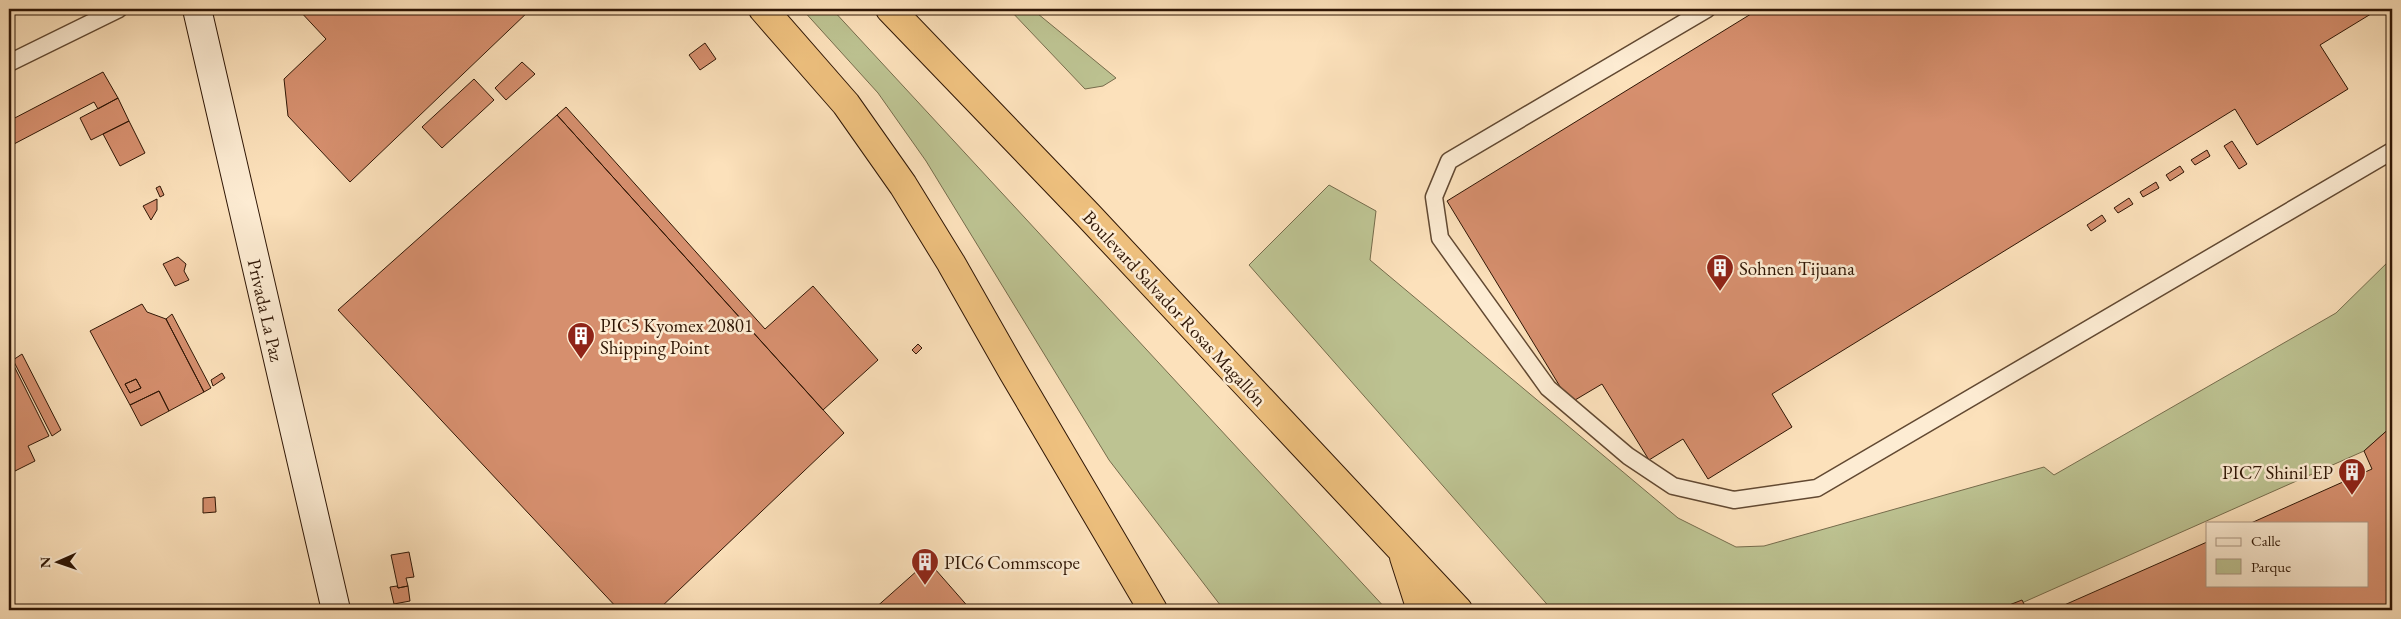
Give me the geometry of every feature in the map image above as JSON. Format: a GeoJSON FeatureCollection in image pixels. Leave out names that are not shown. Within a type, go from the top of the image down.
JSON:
{"type":"FeatureCollection","features":[{"type":"Feature","properties":{"kind":"highway"},"geometry":{"type":"LineString","coordinates":[[763,9],[846,104],[904,185],[1153,610]]}},
{"type":"Feature","properties":{"kind":"highway","name":"Boulevard Salvador Rosas Magallón"},"geometry":{"type":"LineString","coordinates":[[890,9],[1081,208],[1401,547],[1458,610]]}},
{"type":"Feature","properties":{"kind":"highway"},"geometry":{"type":"LineString","coordinates":[[1401,547],[1421,610]]}},
{"type":"Feature","properties":{"kind":"street","name":"Privada La Paz"},"geometry":{"type":"LineString","coordinates":[[197,9],[336,610]]}},
{"type":"Feature","properties":{"kind":"lane"},"geometry":{"type":"LineString","coordinates":[[9,63],[119,9]]}},
{"type":"Feature","properties":{"kind":"lane"},"geometry":{"type":"LineString","coordinates":[[1707,9],[1449,161],[1434,197],[1440,238],[1548,388],[1628,456],[1673,486],[1734,500],[1817,488],[2392,151]]}},
{"type":"Feature","properties":{"kind":"green space"},"geometry":{"type":"Polygon","coordinates":[[[802,9],[832,9],[1387,610],[1224,610],[1109,460],[926,161],[878,93],[802,9]]]}},
{"type":"Feature","properties":{"kind":"green space"},"geometry":{"type":"Polygon","coordinates":[[[1009,9],[1032,9],[1116,78],[1103,86],[1085,89],[1009,9]]]}},
{"type":"Feature","properties":{"kind":"green space"},"geometry":{"type":"Polygon","coordinates":[[[1329,185],[1376,211],[1370,260],[1678,518],[1736,547],[1764,546],[2044,467],[2054,475],[2336,313],[2392,258],[2392,426],[2364,451],[2006,610],[1552,610],[1249,265],[1329,185]]]}},
{"type":"Feature","properties":{"kind":"building"},"geometry":{"type":"Polygon","coordinates":[[[298,9],[531,9],[350,182],[288,116],[284,79],[326,39],[298,9]]]}},
{"type":"Feature","properties":{"kind":"building","name":"Sohnen Tijuana"},"geometry":{"type":"Polygon","coordinates":[[[1759,9],[2379,9],[2320,45],[2348,89],[2257,145],[2235,109],[1772,394],[1792,427],[1708,479],[1683,439],[1649,460],[1602,384],[1570,403],[1447,201],[1759,9]]]}},
{"type":"Feature","properties":{"kind":"building"},"geometry":{"type":"Polygon","coordinates":[[[705,43],[716,59],[700,70],[689,55],[705,43]]]}},
{"type":"Feature","properties":{"kind":"building"},"geometry":{"type":"Polygon","coordinates":[[[522,62],[535,74],[506,100],[495,88],[522,62]]]}},
{"type":"Feature","properties":{"kind":"building"},"geometry":{"type":"Polygon","coordinates":[[[103,72],[118,98],[98,109],[94,102],[14,144],[9,134],[9,121],[103,72]]]}},
{"type":"Feature","properties":{"kind":"building"},"geometry":{"type":"Polygon","coordinates":[[[474,79],[494,100],[442,148],[422,127],[474,79]]]}},
{"type":"Feature","properties":{"kind":"building"},"geometry":{"type":"Polygon","coordinates":[[[118,98],[129,121],[91,140],[80,118],[118,98]]]}},
{"type":"Feature","properties":{"kind":"building","name":"PIC5 Kyomex 20801 Shipping Point"},"geometry":{"type":"Polygon","coordinates":[[[566,107],[765,329],[813,286],[878,360],[823,410],[557,115],[566,107]]]}},
{"type":"Feature","properties":{"kind":"building","name":"PIC5 Kyomex 20801 Shipping Point"},"geometry":{"type":"Polygon","coordinates":[[[557,115],[844,433],[658,610],[619,610],[338,310],[557,115]]]}},
{"type":"Feature","properties":{"kind":"building"},"geometry":{"type":"Polygon","coordinates":[[[129,121],[145,153],[120,166],[103,134],[129,121]]]}},
{"type":"Feature","properties":{"kind":"building"},"geometry":{"type":"Polygon","coordinates":[[[2232,141],[2247,164],[2239,169],[2224,146],[2232,141]]]}},
{"type":"Feature","properties":{"kind":"building"},"geometry":{"type":"Polygon","coordinates":[[[2207,150],[2210,156],[2195,165],[2191,160],[2207,150]]]}},
{"type":"Feature","properties":{"kind":"building"},"geometry":{"type":"Polygon","coordinates":[[[2180,166],[2184,172],[2170,181],[2166,175],[2180,166]]]}},
{"type":"Feature","properties":{"kind":"building"},"geometry":{"type":"Polygon","coordinates":[[[2156,182],[2159,188],[2143,197],[2140,192],[2156,182]]]}},
{"type":"Feature","properties":{"kind":"building"},"geometry":{"type":"Polygon","coordinates":[[[160,186],[164,195],[160,197],[156,188],[160,186]]]}},
{"type":"Feature","properties":{"kind":"building"},"geometry":{"type":"Polygon","coordinates":[[[2129,198],[2133,204],[2118,213],[2114,208],[2129,198]]]}},
{"type":"Feature","properties":{"kind":"building"},"geometry":{"type":"Polygon","coordinates":[[[157,199],[157,210],[151,220],[143,206],[157,199]]]}},
{"type":"Feature","properties":{"kind":"building"},"geometry":{"type":"Polygon","coordinates":[[[2102,215],[2106,221],[2091,231],[2087,225],[2102,215]]]}},
{"type":"Feature","properties":{"kind":"building"},"geometry":{"type":"Polygon","coordinates":[[[178,257],[186,264],[184,271],[189,280],[175,286],[163,264],[178,257]]]}},
{"type":"Feature","properties":{"kind":"building"},"geometry":{"type":"Polygon","coordinates":[[[142,304],[147,312],[166,319],[204,392],[169,411],[159,391],[130,405],[90,331],[142,304]],[[136,379],[125,384],[130,393],[141,388],[136,379]]]}},
{"type":"Feature","properties":{"kind":"building"},"geometry":{"type":"Polygon","coordinates":[[[172,314],[211,388],[204,392],[166,319],[172,314]]]}},
{"type":"Feature","properties":{"kind":"building"},"geometry":{"type":"Polygon","coordinates":[[[918,344],[922,348],[916,354],[912,350],[918,344]]]}},
{"type":"Feature","properties":{"kind":"building"},"geometry":{"type":"Polygon","coordinates":[[[22,354],[61,430],[52,436],[13,360],[22,354]]]}},
{"type":"Feature","properties":{"kind":"building"},"geometry":{"type":"Polygon","coordinates":[[[9,356],[49,436],[28,446],[35,461],[9,474],[9,356]]]}},
{"type":"Feature","properties":{"kind":"building"},"geometry":{"type":"Polygon","coordinates":[[[222,373],[225,378],[213,386],[211,380],[222,373]]]}},
{"type":"Feature","properties":{"kind":"building"},"geometry":{"type":"Polygon","coordinates":[[[136,379],[141,388],[130,393],[125,384],[136,379]]]}},
{"type":"Feature","properties":{"kind":"building"},"geometry":{"type":"Polygon","coordinates":[[[159,391],[169,411],[141,426],[130,405],[159,391]]]}},
{"type":"Feature","properties":{"kind":"building","name":"PIC7 Shinil EP"},"geometry":{"type":"Polygon","coordinates":[[[2392,426],[2392,610],[2053,610],[2206,542],[2206,586],[2368,586],[2368,522],[2253,522],[2372,469],[2364,451],[2392,426]]]}},
{"type":"Feature","properties":{"kind":"building"},"geometry":{"type":"Polygon","coordinates":[[[215,497],[216,512],[203,513],[203,498],[215,497]]]}},
{"type":"Feature","properties":{"kind":"building"},"geometry":{"type":"Polygon","coordinates":[[[409,552],[414,577],[406,578],[408,586],[398,588],[391,555],[409,552]]]}},
{"type":"Feature","properties":{"kind":"building","name":"PIC6 Commscope"},"geometry":{"type":"Polygon","coordinates":[[[928,561],[971,610],[873,610],[928,561]]]}},
{"type":"Feature","properties":{"kind":"building"},"geometry":{"type":"Polygon","coordinates":[[[397,586],[398,588],[408,586],[410,601],[394,604],[390,587],[397,586]]]}},
{"type":"Feature","properties":{"kind":"building"},"geometry":{"type":"Polygon","coordinates":[[[2022,600],[2027,610],[1999,610],[1999,609],[2022,600]]]}},
{"type":"Feature","properties":{"kind":"place","name":"Sohnen Tijuana"},"geometry":{"type":"Point","coordinates":[1720,292]}},
{"type":"Feature","properties":{"kind":"place","name":"PIC5 Kyomex 20801 Shipping Point"},"geometry":{"type":"Point","coordinates":[581,360]}},
{"type":"Feature","properties":{"kind":"place","name":"PIC7 Shinil EP"},"geometry":{"type":"Point","coordinates":[2352,496]}},
{"type":"Feature","properties":{"kind":"place","name":"PIC6 Commscope"},"geometry":{"type":"Point","coordinates":[925,586]}}]}
